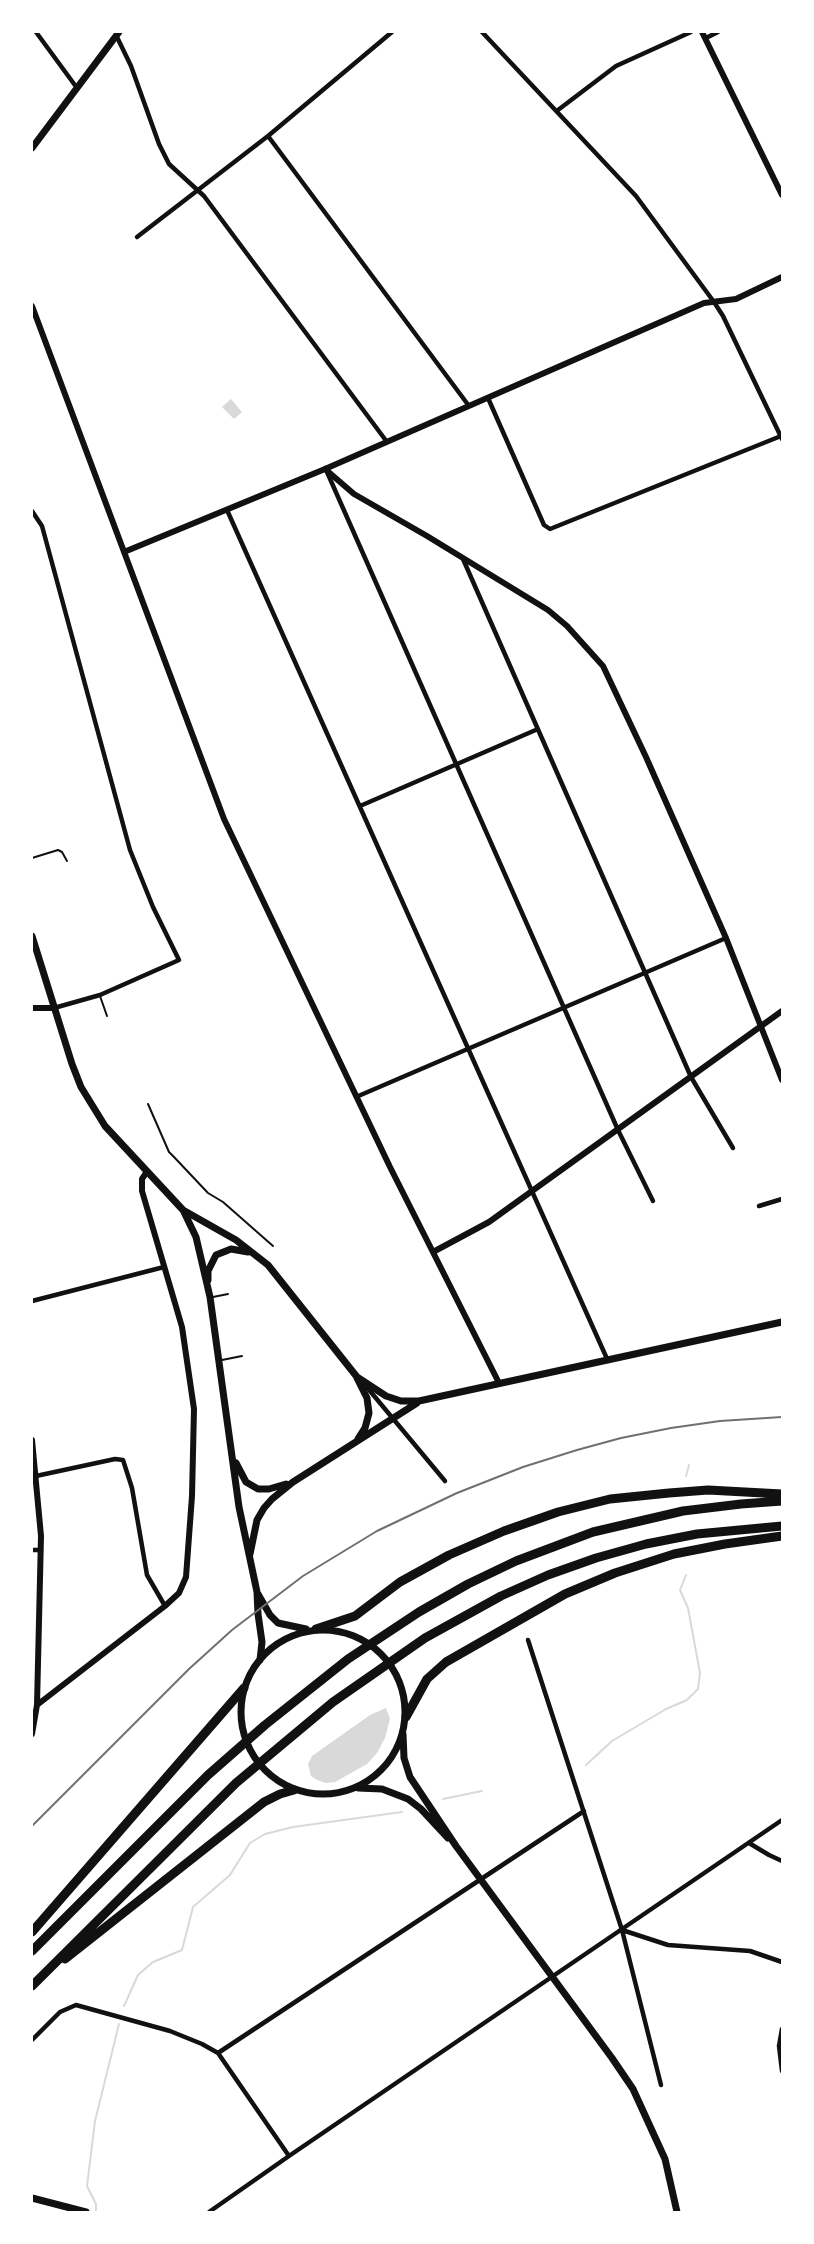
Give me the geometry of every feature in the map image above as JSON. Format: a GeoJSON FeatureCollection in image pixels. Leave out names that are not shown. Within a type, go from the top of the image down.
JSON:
{"type":"FeatureCollection","features":[{"type":"Feature","properties":{"kind":"highway"},"geometry":{"type":"LineString","coordinates":[[313,1629],[355,1616],[400,1582],[431,1564],[490,1536],[558,1512],[610,1499],[669,1492],[708,1490],[783,1494]]}},
{"type":"Feature","properties":{"kind":"highway"},"geometry":{"type":"LineString","coordinates":[[32,1952],[220,1764],[265,1725],[348,1659],[443,1598],[494,1571],[593,1532],[683,1511],[783,1501]]}},
{"type":"Feature","properties":{"kind":"highway"},"geometry":{"type":"LineString","coordinates":[[33,1984],[236,1783],[369,1676],[413,1646],[501,1596],[548,1575],[596,1558],[646,1544],[697,1534],[783,1526]]}},
{"type":"Feature","properties":{"kind":"highway"},"geometry":{"type":"LineString","coordinates":[[406,1717],[423,1685],[441,1666],[465,1649],[565,1594],[615,1573],[674,1554],[783,1536]]}},
{"type":"Feature","properties":{"kind":"highway"},"geometry":{"type":"LineString","coordinates":[[32,1932],[244,1688]]}},
{"type":"Feature","properties":{"kind":"highway"},"geometry":{"type":"LineString","coordinates":[[33,1984],[264,1802],[294,1790]]}},
{"type":"Feature","properties":{"kind":"main road"},"geometry":{"type":"LineString","coordinates":[[32,148],[118,33]]}},
{"type":"Feature","properties":{"kind":"main road"},"geometry":{"type":"LineString","coordinates":[[32,936],[72,1064],[92,1107],[105,1126],[146,1173],[183,1210],[260,1256],[278,1274],[357,1377],[368,1401],[369,1416],[361,1434],[351,1444]]}},
{"type":"Feature","properties":{"kind":"main road"},"geometry":{"type":"LineString","coordinates":[[183,1210],[196,1238],[210,1297]]}},
{"type":"Feature","properties":{"kind":"main road"},"geometry":{"type":"LineString","coordinates":[[260,1256],[243,1250],[231,1249],[216,1255],[208,1271],[245,1541],[250,1554],[257,1592],[262,1642],[260,1660]]}},
{"type":"Feature","properties":{"kind":"main road"},"geometry":{"type":"LineString","coordinates":[[357,1377],[390,1398],[401,1401],[419,1401],[783,1322]]}},
{"type":"Feature","properties":{"kind":"main road"},"geometry":{"type":"LineString","coordinates":[[250,1554],[255,1527],[261,1512],[272,1499],[293,1482],[419,1401]]}},
{"type":"Feature","properties":{"kind":"main road"},"geometry":{"type":"LineString","coordinates":[[232,1453],[240,1473],[246,1482],[254,1487],[269,1489],[293,1482]]}},
{"type":"Feature","properties":{"kind":"main road"},"geometry":{"type":"LineString","coordinates":[[257,1592],[268,1612],[278,1623],[296,1628],[353,1635],[380,1654],[397,1676],[404,1696],[406,1717],[403,1734],[404,1758],[408,1772],[456,1846],[624,2074],[640,2103],[666,2161],[677,2212]]}},
{"type":"Feature","properties":{"kind":"main road"},"geometry":{"type":"LineString","coordinates":[[313,1629],[278,1644],[260,1660],[244,1688],[242,1722],[249,1747],[265,1770],[294,1790],[328,1795],[358,1788],[390,1791],[411,1801],[456,1846]]}},
{"type":"Feature","properties":{"kind":"main road"},"geometry":{"type":"LineString","coordinates":[[358,1788],[377,1774],[388,1762],[403,1734]]}},
{"type":"Feature","properties":{"kind":"main road"},"geometry":{"type":"LineString","coordinates":[[32,2198],[86,2212]]}},
{"type":"Feature","properties":{"kind":"street"},"geometry":{"type":"LineString","coordinates":[[36,32],[77,88]]}},
{"type":"Feature","properties":{"kind":"street"},"geometry":{"type":"LineString","coordinates":[[137,237],[268,136],[392,32]]}},
{"type":"Feature","properties":{"kind":"street"},"geometry":{"type":"LineString","coordinates":[[482,32],[558,110],[636,196],[714,302],[782,438],[554,529],[548,529],[544,525],[488,398]]}},
{"type":"Feature","properties":{"kind":"street"},"geometry":{"type":"LineString","coordinates":[[558,110],[616,66],[691,32]]}},
{"type":"Feature","properties":{"kind":"street"},"geometry":{"type":"LineString","coordinates":[[718,32],[704,35],[783,195]]}},
{"type":"Feature","properties":{"kind":"street"},"geometry":{"type":"LineString","coordinates":[[118,33],[163,155],[173,169],[198,188],[387,442]]}},
{"type":"Feature","properties":{"kind":"street"},"geometry":{"type":"LineString","coordinates":[[268,136],[469,406]]}},
{"type":"Feature","properties":{"kind":"street"},"geometry":{"type":"LineString","coordinates":[[124,552],[339,463],[704,303],[736,299],[783,277]]}},
{"type":"Feature","properties":{"kind":"street"},"geometry":{"type":"LineString","coordinates":[[32,306],[224,819],[356,1097],[500,1383]]}},
{"type":"Feature","properties":{"kind":"street"},"geometry":{"type":"LineString","coordinates":[[32,327],[38,322]]}},
{"type":"Feature","properties":{"kind":"street"},"geometry":{"type":"LineString","coordinates":[[325,469],[354,494],[548,610],[567,626],[603,666],[726,938],[783,1080]]}},
{"type":"Feature","properties":{"kind":"street"},"geometry":{"type":"LineString","coordinates":[[325,469],[618,1130],[653,1201]]}},
{"type":"Feature","properties":{"kind":"street"},"geometry":{"type":"LineString","coordinates":[[227,510],[608,1361]]}},
{"type":"Feature","properties":{"kind":"street"},"geometry":{"type":"LineString","coordinates":[[32,511],[42,526],[130,850],[153,907],[179,960],[100,995],[54,1008],[32,1008]]}},
{"type":"Feature","properties":{"kind":"street"},"geometry":{"type":"LineString","coordinates":[[462,557],[691,1077],[732,1148]]}},
{"type":"Feature","properties":{"kind":"street"},"geometry":{"type":"LineString","coordinates":[[360,806],[538,729]]}},
{"type":"Feature","properties":{"kind":"street"},"geometry":{"type":"LineString","coordinates":[[356,1097],[726,938]]}},
{"type":"Feature","properties":{"kind":"street"},"geometry":{"type":"LineString","coordinates":[[433,1252],[489,1222],[533,1192],[783,1011]]}},
{"type":"Feature","properties":{"kind":"street"},"geometry":{"type":"LineString","coordinates":[[37,1705],[165,1606],[179,1593],[188,1567],[195,1420],[186,1347],[142,1191],[142,1179],[146,1173]]}},
{"type":"Feature","properties":{"kind":"street"},"geometry":{"type":"LineString","coordinates":[[759,1206],[783,1199]]}},
{"type":"Feature","properties":{"kind":"street"},"geometry":{"type":"LineString","coordinates":[[32,1301],[164,1267]]}},
{"type":"Feature","properties":{"kind":"street"},"geometry":{"type":"LineString","coordinates":[[357,1377],[445,1481]]}},
{"type":"Feature","properties":{"kind":"street"},"geometry":{"type":"LineString","coordinates":[[32,1440],[41,1550],[37,1705],[32,1734]]}},
{"type":"Feature","properties":{"kind":"street"},"geometry":{"type":"LineString","coordinates":[[36,1476],[122,1459],[132,1488],[147,1575],[165,1606]]}},
{"type":"Feature","properties":{"kind":"street"},"geometry":{"type":"LineString","coordinates":[[32,1550],[41,1550]]}},
{"type":"Feature","properties":{"kind":"street"},"geometry":{"type":"LineString","coordinates":[[528,1640],[622,1930],[661,2085]]}},
{"type":"Feature","properties":{"kind":"street"},"geometry":{"type":"LineString","coordinates":[[218,2053],[584,1811]]}},
{"type":"Feature","properties":{"kind":"street"},"geometry":{"type":"LineString","coordinates":[[208,2212],[783,1821]]}},
{"type":"Feature","properties":{"kind":"street"},"geometry":{"type":"LineString","coordinates":[[749,1843],[783,1861]]}},
{"type":"Feature","properties":{"kind":"street"},"geometry":{"type":"LineString","coordinates":[[622,1930],[668,1946],[740,1950],[758,1953],[783,1962]]}},
{"type":"Feature","properties":{"kind":"street"},"geometry":{"type":"LineString","coordinates":[[32,2040],[66,2008],[76,2005],[87,2006],[170,2031],[202,2044],[218,2053],[289,2156]]}},
{"type":"Feature","properties":{"kind":"street"},"geometry":{"type":"LineString","coordinates":[[783,2029],[779,2046],[783,2071]]}},
{"type":"Feature","properties":{"kind":"lane"},"geometry":{"type":"LineString","coordinates":[[32,858],[58,850],[62,852],[67,861]]}},
{"type":"Feature","properties":{"kind":"lane"},"geometry":{"type":"LineString","coordinates":[[100,995],[107,1016]]}},
{"type":"Feature","properties":{"kind":"lane"},"geometry":{"type":"LineString","coordinates":[[148,1104],[174,1157],[208,1193],[224,1202],[273,1246]]}},
{"type":"Feature","properties":{"kind":"lane"},"geometry":{"type":"LineString","coordinates":[[210,1297],[228,1294]]}},
{"type":"Feature","properties":{"kind":"lane"},"geometry":{"type":"LineString","coordinates":[[219,1361],[243,1356]]}},
{"type":"Feature","properties":{"kind":"shaded area"},"geometry":{"type":"Polygon","coordinates":[[[231,399],[242,412],[234,419],[222,407],[231,399]]]}},
{"type":"Feature","properties":{"kind":"shaded area"},"geometry":{"type":"Polygon","coordinates":[[[386,1708],[390,1719],[385,1738],[377,1753],[367,1764],[335,1782],[326,1783],[311,1776],[308,1764],[312,1756],[370,1715],[386,1708]]]}},
{"type":"Feature","properties":{"kind":"waterway"},"geometry":{"type":"LineString","coordinates":[[686,1476],[689,1465]]}},
{"type":"Feature","properties":{"kind":"waterway"},"geometry":{"type":"LineString","coordinates":[[586,1765],[612,1741],[666,1709],[687,1700],[698,1689],[700,1673],[688,1608],[680,1590],[686,1575]]}},
{"type":"Feature","properties":{"kind":"waterway"},"geometry":{"type":"LineString","coordinates":[[443,1799],[482,1791]]}},
{"type":"Feature","properties":{"kind":"waterway"},"geometry":{"type":"LineString","coordinates":[[124,2006],[138,1975],[153,1962],[182,1950],[193,1907],[230,1875],[250,1843],[265,1834],[293,1827],[402,1812]]}},
{"type":"Feature","properties":{"kind":"waterway"},"geometry":{"type":"LineString","coordinates":[[96,2212],[96,2204],[87,2186],[95,2121],[119,2024]]}},
{"type":"Feature","properties":{"kind":"railway"},"geometry":{"type":"LineString","coordinates":[[32,1826],[189,1669],[232,1630],[303,1576],[377,1531],[457,1493],[523,1467],[577,1450],[671,1428],[720,1421],[782,1417]]}}]}
